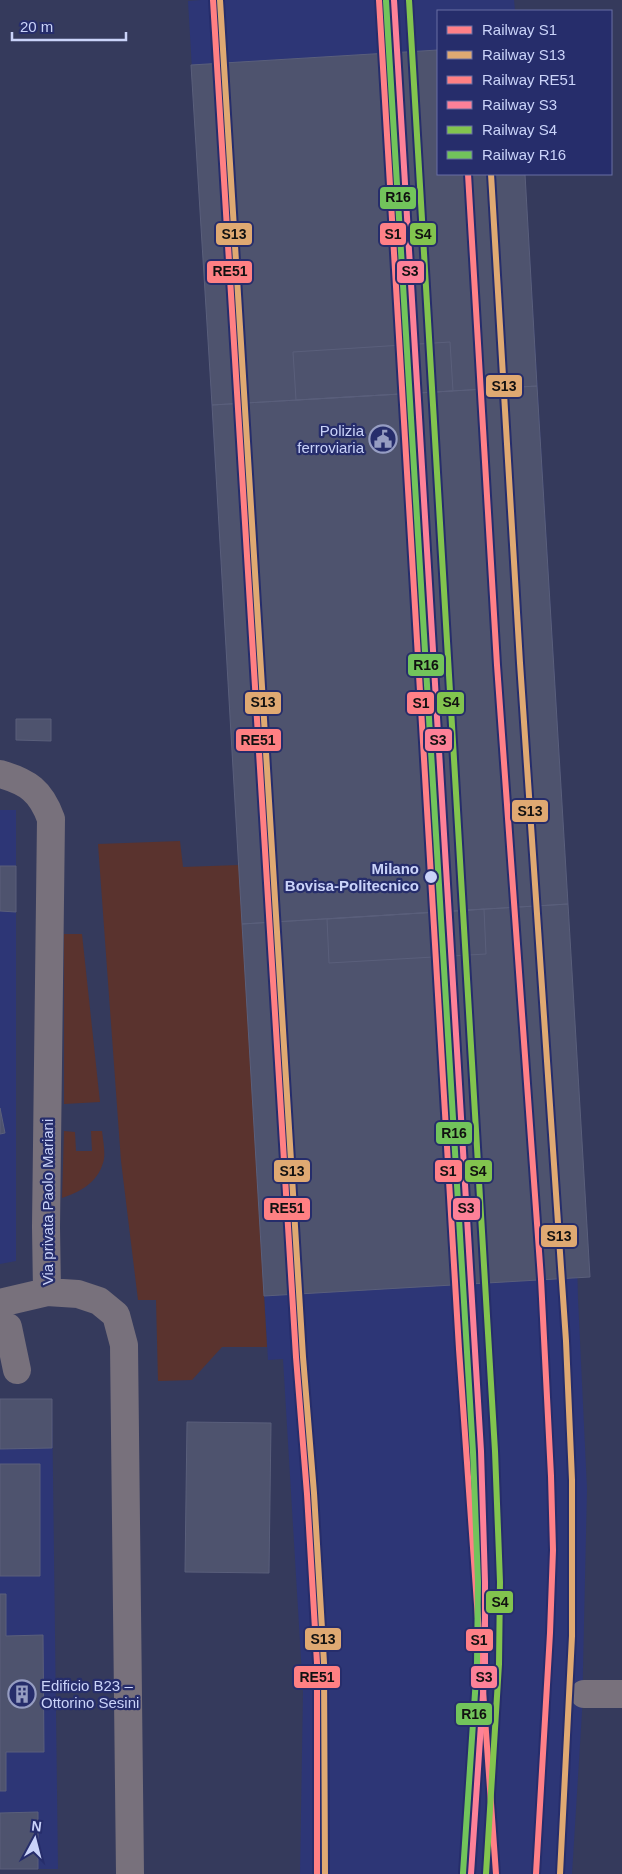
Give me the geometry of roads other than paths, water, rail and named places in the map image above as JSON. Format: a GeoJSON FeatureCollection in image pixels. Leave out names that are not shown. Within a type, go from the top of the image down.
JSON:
{"type":"FeatureCollection","features":[{"type":"Feature","properties":{"kind":"street","name":"Via privata Paolo Mariani"},"geometry":{"type":"LineString","coordinates":[[0,774],[21,780],[36,791],[51,818],[46,1227],[47,1292],[78,1294],[99,1301],[116,1315],[124,1345],[130,1874]]}},
{"type":"Feature","properties":{"kind":"street"},"geometry":{"type":"LineString","coordinates":[[17,1370],[4,1315],[47,1292]]}},
{"type":"Feature","properties":{"kind":"street"},"geometry":{"type":"LineString","coordinates":[[584,1694],[622,1694]]}},
{"type":"Feature","properties":{"kind":"rail line","name":"RE51"},"geometry":{"type":"LineString","coordinates":[[213,0],[296,1357],[307,1494],[317,1663],[317,1874]]}},
{"type":"Feature","properties":{"kind":"rail line","name":"S13"},"geometry":{"type":"LineString","coordinates":[[220,0],[303,1357],[314,1493],[324,1663],[325,1874]]}},
{"type":"Feature","properties":{"kind":"rail line","name":"S1"},"geometry":{"type":"LineString","coordinates":[[379,0],[459,1349],[496,1874]]}},
{"type":"Feature","properties":{"kind":"rail line","name":"S3"},"geometry":{"type":"LineString","coordinates":[[394,0],[481,1451],[485,1582],[485,1664],[471,1874]]}},
{"type":"Feature","properties":{"kind":"rail line","name":"S4"},"geometry":{"type":"LineString","coordinates":[[409,0],[495,1451],[500,1582],[499,1664],[486,1874]]}},
{"type":"Feature","properties":{"kind":"rail line","name":"R16"},"geometry":{"type":"LineString","coordinates":[[386,1],[473,1452],[478,1582],[477,1663],[463,1873]]}},
{"type":"Feature","properties":{"kind":"rail line","name":"S1"},"geometry":{"type":"LineString","coordinates":[[468,175],[497,665],[541,1279],[551,1476],[553,1550],[550,1633],[536,1874]]}},
{"type":"Feature","properties":{"kind":"rail line","name":"S13"},"geometry":{"type":"LineString","coordinates":[[491,175],[520,663],[566,1341],[572,1480],[572,1636],[560,1874]]}},
{"type":"Feature","properties":{"kind":"place","name":"Polizia ferroviaria"},"geometry":{"type":"Point","coordinates":[383,439]}},
{"type":"Feature","properties":{"kind":"place","name":"Milano Bovisa-Politecnico"},"geometry":{"type":"Point","coordinates":[431,877]}},
{"type":"Feature","properties":{"kind":"place","name":"Edificio B23 – Ottorino Sesini"},"geometry":{"type":"Point","coordinates":[22,1694]}}]}
